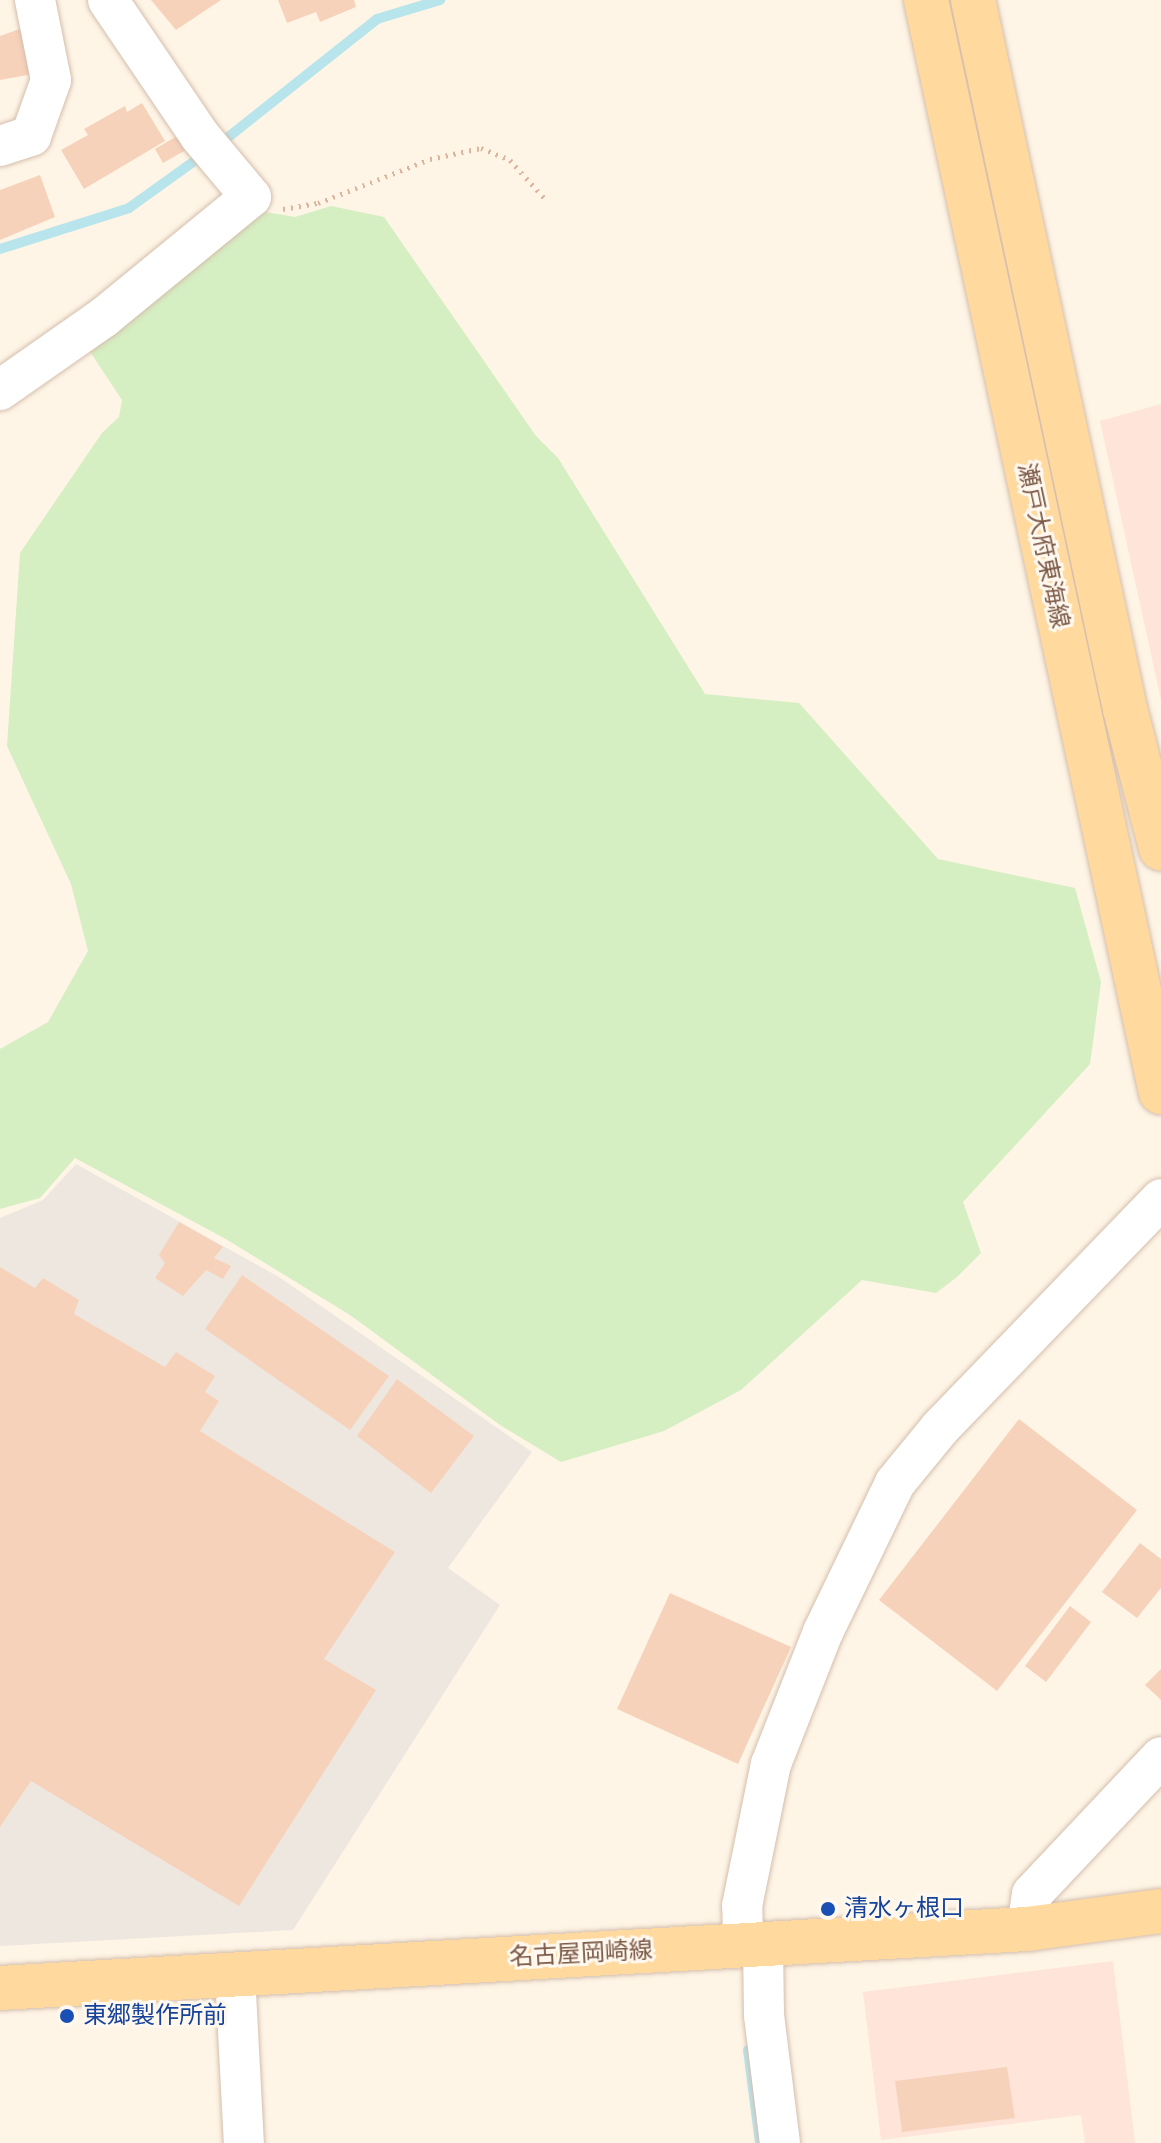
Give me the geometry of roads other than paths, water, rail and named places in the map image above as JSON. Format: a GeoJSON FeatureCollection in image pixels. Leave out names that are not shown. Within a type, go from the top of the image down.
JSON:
{"type":"FeatureCollection","features":[{"type":"Feature","properties":{"kind":"main road","name":"瀬戸大府東海線"},"geometry":{"type":"LineString","coordinates":[[926,0],[1161,1092]]}},
{"type":"Feature","properties":{"kind":"main road","name":"瀬戸大府東海線"},"geometry":{"type":"LineString","coordinates":[[973,0],[1125,709],[1154,785],[1161,848]]}},
{"type":"Feature","properties":{"kind":"main road","name":"名古屋岡崎線"},"geometry":{"type":"LineString","coordinates":[[0,1988],[1027,1929],[1161,1911]]}},
{"type":"Feature","properties":{"kind":"street"},"geometry":{"type":"LineString","coordinates":[[0,146],[31,136],[51,80],[35,0]]}},
{"type":"Feature","properties":{"kind":"street"},"geometry":{"type":"LineString","coordinates":[[0,390],[103,318],[251,197],[200,136],[108,0]]}},
{"type":"Feature","properties":{"kind":"street"},"geometry":{"type":"LineString","coordinates":[[1096,789],[1154,785]]}},
{"type":"Feature","properties":{"kind":"street"},"geometry":{"type":"LineString","coordinates":[[780,2143],[753,1945],[742,1906],[771,1764],[823,1632],[895,1483],[940,1428],[1161,1199]]}},
{"type":"Feature","properties":{"kind":"street"},"geometry":{"type":"LineString","coordinates":[[1027,1929],[1032,1894],[1161,1757]]}},
{"type":"Feature","properties":{"kind":"street"},"geometry":{"type":"LineString","coordinates":[[235,1974],[244,2143]]}},
{"type":"Feature","properties":{"kind":"waterway"},"geometry":{"type":"LineString","coordinates":[[222,142],[377,19],[440,0]]}},
{"type":"Feature","properties":{"kind":"waterway"},"geometry":{"type":"LineString","coordinates":[[0,249],[129,208],[200,157]]}},
{"type":"Feature","properties":{"kind":"waterway"},"geometry":{"type":"LineString","coordinates":[[748,2050],[760,2143]]}},
{"type":"Feature","properties":{"kind":"place","name":"清水ヶ根口"},"geometry":{"type":"Point","coordinates":[828,1909]}},
{"type":"Feature","properties":{"kind":"place","name":"東郷製作所前"},"geometry":{"type":"Point","coordinates":[67,2016]}}]}
